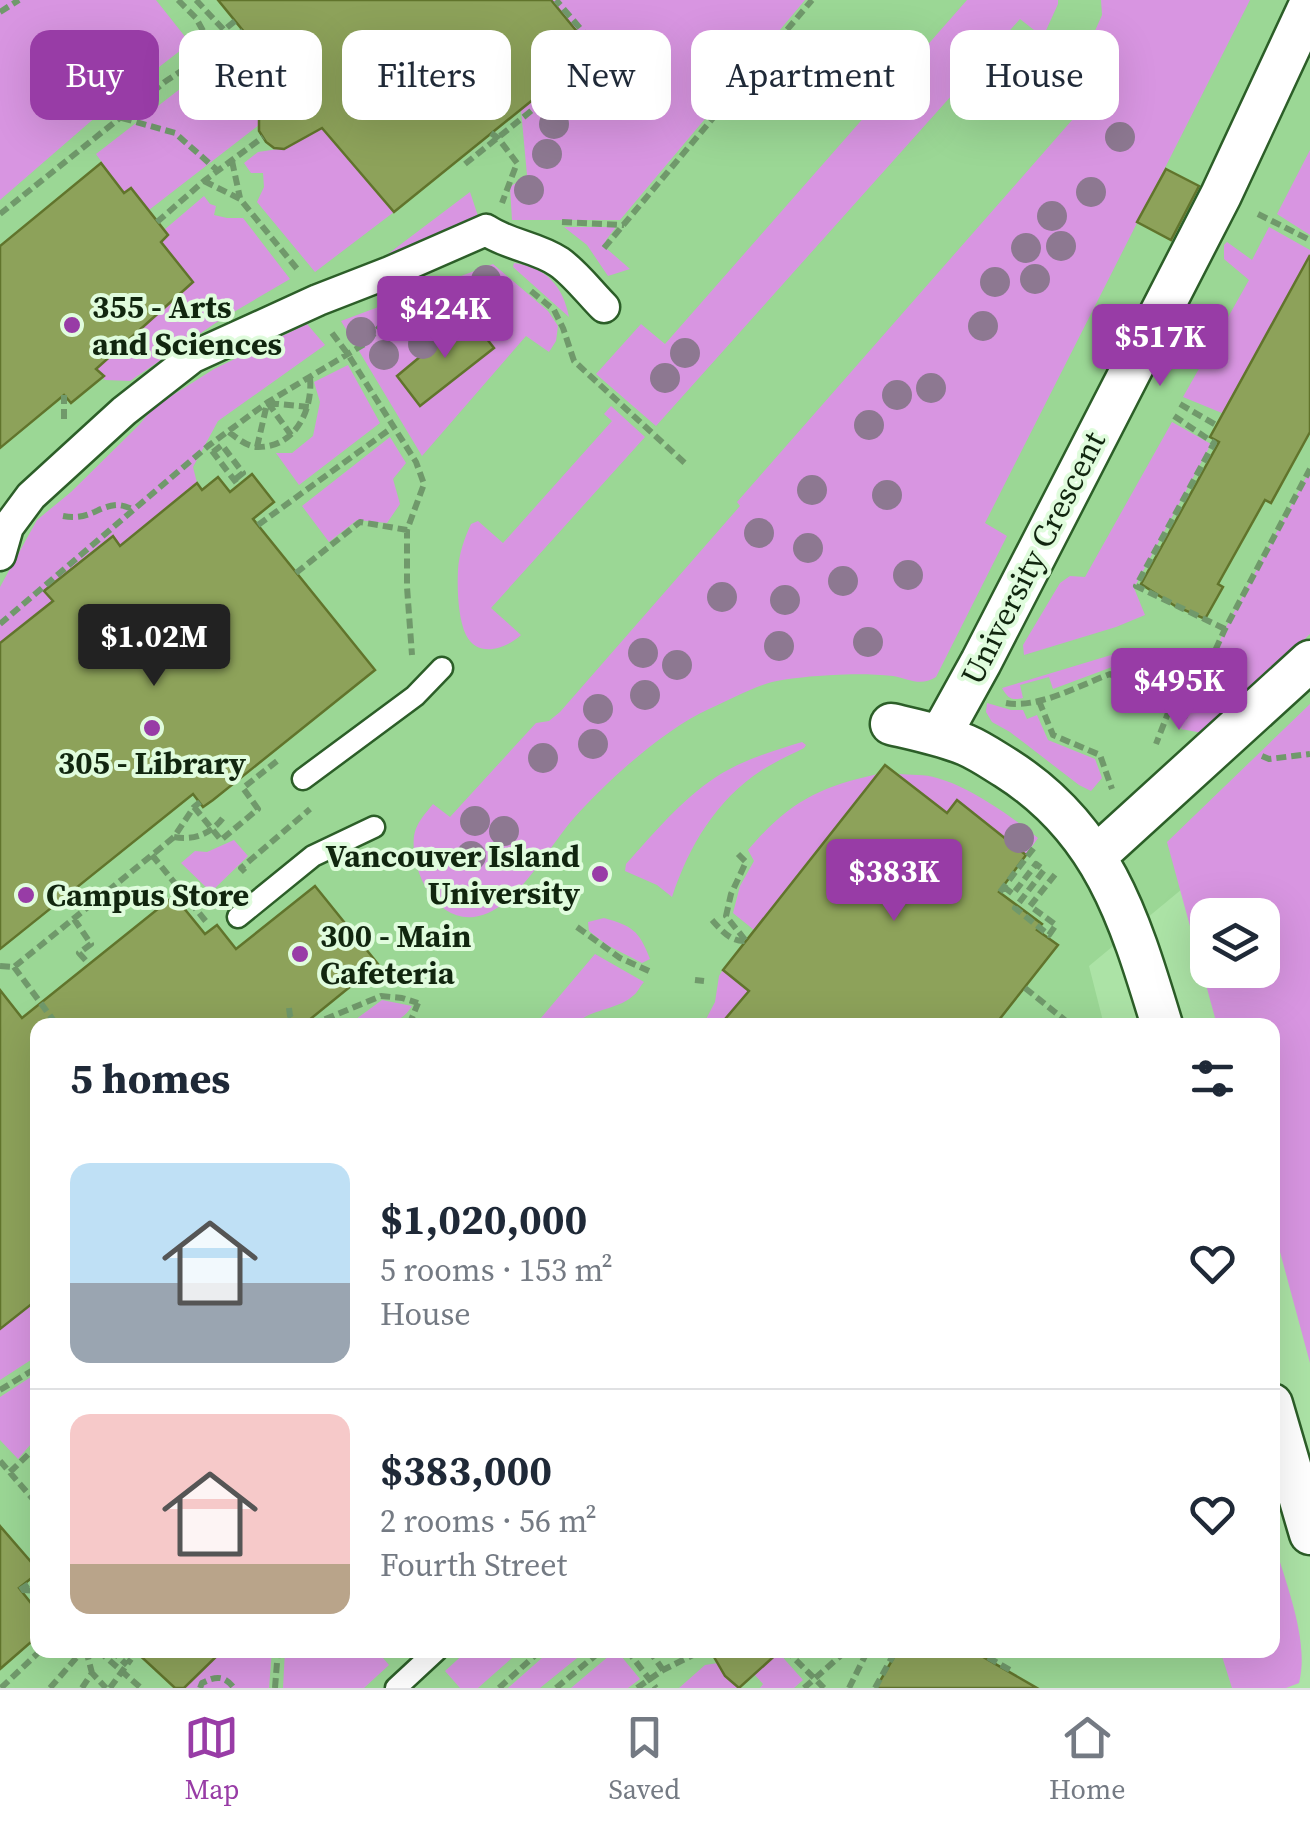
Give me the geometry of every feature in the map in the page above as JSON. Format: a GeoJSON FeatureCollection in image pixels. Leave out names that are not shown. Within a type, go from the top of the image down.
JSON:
{"type":"FeatureCollection","features":[{"type":"Feature","properties":{"kind":"street","name":"University Crescent"},"geometry":{"type":"LineString","coordinates":[[940,736],[1221,195],[1300,5]]}},
{"type":"Feature","properties":{"kind":"street"},"geometry":{"type":"LineString","coordinates":[[0,555],[8,526],[31,496],[124,411],[194,357],[486,230],[559,262],[604,307]]}},
{"type":"Feature","properties":{"kind":"street"},"geometry":{"type":"LineString","coordinates":[[1096,856],[1310,662]]}},
{"type":"Feature","properties":{"kind":"street"},"geometry":{"type":"LineString","coordinates":[[891,724],[968,745],[1020,776],[1069,819],[1096,856],[1128,920],[1160,1018]]}},
{"type":"Feature","properties":{"kind":"street"},"geometry":{"type":"LineString","coordinates":[[1280,1431],[1310,1534]]}},
{"type":"Feature","properties":{"kind":"lane"},"geometry":{"type":"LineString","coordinates":[[303,779],[416,696],[442,668]]}},
{"type":"Feature","properties":{"kind":"lane"},"geometry":{"type":"LineString","coordinates":[[238,918],[312,856],[374,827]]}},
{"type":"Feature","properties":{"kind":"lane"},"geometry":{"type":"LineString","coordinates":[[396,1688],[429,1658]]}},
{"type":"Feature","properties":{"kind":"path"},"geometry":{"type":"LineString","coordinates":[[0,12],[19,0]]}},
{"type":"Feature","properties":{"kind":"path"},"geometry":{"type":"LineString","coordinates":[[178,0],[203,30]]}},
{"type":"Feature","properties":{"kind":"path"},"geometry":{"type":"LineString","coordinates":[[196,0],[224,30],[235,21]]}},
{"type":"Feature","properties":{"kind":"path"},"geometry":{"type":"LineString","coordinates":[[465,164],[494,136],[602,54],[556,0]]}},
{"type":"Feature","properties":{"kind":"path"},"geometry":{"type":"LineString","coordinates":[[604,248],[812,0]]}},
{"type":"Feature","properties":{"kind":"path"},"geometry":{"type":"LineString","coordinates":[[0,214],[119,120]]}},
{"type":"Feature","properties":{"kind":"path"},"geometry":{"type":"LineString","coordinates":[[129,120],[175,133],[218,171]]}},
{"type":"Feature","properties":{"kind":"path"},"geometry":{"type":"LineString","coordinates":[[486,230],[507,195],[517,163],[494,136]]}},
{"type":"Feature","properties":{"kind":"path"},"geometry":{"type":"LineString","coordinates":[[157,222],[263,138]]}},
{"type":"Feature","properties":{"kind":"path"},"geometry":{"type":"LineString","coordinates":[[232,161],[240,199]]}},
{"type":"Feature","properties":{"kind":"path"},"geometry":{"type":"LineString","coordinates":[[204,182],[240,199],[299,271]]}},
{"type":"Feature","properties":{"kind":"path"},"geometry":{"type":"LineString","coordinates":[[1271,220],[1308,237]]}},
{"type":"Feature","properties":{"kind":"path"},"geometry":{"type":"LineString","coordinates":[[612,223],[624,224]]}},
{"type":"Feature","properties":{"kind":"path"},"geometry":{"type":"LineString","coordinates":[[529,289],[554,310],[574,361],[688,466]]}},
{"type":"Feature","properties":{"kind":"path"},"geometry":{"type":"LineString","coordinates":[[331,332],[416,462],[424,484],[407,530],[412,665]]}},
{"type":"Feature","properties":{"kind":"path"},"geometry":{"type":"LineString","coordinates":[[0,624],[228,432],[268,402],[348,353]]}},
{"type":"Feature","properties":{"kind":"path"},"geometry":{"type":"LineString","coordinates":[[228,432],[257,446],[291,435],[303,422],[309,407],[310,378]]}},
{"type":"Feature","properties":{"kind":"path"},"geometry":{"type":"LineString","coordinates":[[64,395],[64,420]]}},
{"type":"Feature","properties":{"kind":"path"},"geometry":{"type":"LineString","coordinates":[[268,402],[309,407]]}},
{"type":"Feature","properties":{"kind":"path"},"geometry":{"type":"LineString","coordinates":[[268,402],[291,435]]}},
{"type":"Feature","properties":{"kind":"path"},"geometry":{"type":"LineString","coordinates":[[257,446],[268,402]]}},
{"type":"Feature","properties":{"kind":"path"},"geometry":{"type":"LineString","coordinates":[[1182,406],[1216,425]]}},
{"type":"Feature","properties":{"kind":"path"},"geometry":{"type":"LineString","coordinates":[[1174,416],[1214,443],[1136,586],[1225,630]]}},
{"type":"Feature","properties":{"kind":"path"},"geometry":{"type":"LineString","coordinates":[[258,525],[393,427]]}},
{"type":"Feature","properties":{"kind":"path"},"geometry":{"type":"LineString","coordinates":[[210,449],[236,483]]}},
{"type":"Feature","properties":{"kind":"path"},"geometry":{"type":"LineString","coordinates":[[1181,729],[1225,630],[1310,470]]}},
{"type":"Feature","properties":{"kind":"path"},"geometry":{"type":"LineString","coordinates":[[60,515],[76,518],[117,505],[135,510]]}},
{"type":"Feature","properties":{"kind":"path"},"geometry":{"type":"LineString","coordinates":[[296,573],[360,522],[407,530]]}},
{"type":"Feature","properties":{"kind":"path"},"geometry":{"type":"LineString","coordinates":[[990,697],[1020,706],[1110,674],[1170,708],[1152,756]]}},
{"type":"Feature","properties":{"kind":"path"},"geometry":{"type":"LineString","coordinates":[[1040,701],[1053,736],[1100,755],[1114,795]]}},
{"type":"Feature","properties":{"kind":"path"},"geometry":{"type":"LineString","coordinates":[[1269,759],[1310,754]]}},
{"type":"Feature","properties":{"kind":"path"},"geometry":{"type":"LineString","coordinates":[[0,966],[14,967],[174,837],[197,804],[221,840],[258,809],[243,788],[284,755]]}},
{"type":"Feature","properties":{"kind":"path"},"geometry":{"type":"LineString","coordinates":[[235,884],[247,874],[241,868],[317,803]]}},
{"type":"Feature","properties":{"kind":"path"},"geometry":{"type":"LineString","coordinates":[[174,837],[202,835],[225,815]]}},
{"type":"Feature","properties":{"kind":"path"},"geometry":{"type":"LineString","coordinates":[[712,920],[738,942],[746,940],[726,916],[746,862],[738,854]]}},
{"type":"Feature","properties":{"kind":"path"},"geometry":{"type":"LineString","coordinates":[[1029,854],[1002,890],[1013,894],[1036,864],[1044,870],[1015,908],[1049,934],[1056,925],[1030,906],[1052,876]]}},
{"type":"Feature","properties":{"kind":"path"},"geometry":{"type":"LineString","coordinates":[[152,855],[212,929]]}},
{"type":"Feature","properties":{"kind":"path"},"geometry":{"type":"LineString","coordinates":[[74,919],[91,944],[79,953],[89,964]]}},
{"type":"Feature","properties":{"kind":"path"},"geometry":{"type":"LineString","coordinates":[[577,927],[620,958],[649,971]]}},
{"type":"Feature","properties":{"kind":"path"},"geometry":{"type":"LineString","coordinates":[[14,967],[52,1018]]}},
{"type":"Feature","properties":{"kind":"path"},"geometry":{"type":"LineString","coordinates":[[694,980],[704,982]]}},
{"type":"Feature","properties":{"kind":"path"},"geometry":{"type":"LineString","coordinates":[[1025,988],[1062,1018]]}},
{"type":"Feature","properties":{"kind":"path"},"geometry":{"type":"LineString","coordinates":[[328,1018],[381,996],[419,1001],[412,1018]]}},
{"type":"Feature","properties":{"kind":"path"},"geometry":{"type":"LineString","coordinates":[[290,1008],[292,1018]]}},
{"type":"Feature","properties":{"kind":"path"},"geometry":{"type":"LineString","coordinates":[[0,1390],[30,1372]]}},
{"type":"Feature","properties":{"kind":"path"},"geometry":{"type":"LineString","coordinates":[[10,1472],[30,1453]]}},
{"type":"Feature","properties":{"kind":"path"},"geometry":{"type":"LineString","coordinates":[[0,1461],[30,1496]]}},
{"type":"Feature","properties":{"kind":"path"},"geometry":{"type":"LineString","coordinates":[[2,1688],[34,1658]]}},
{"type":"Feature","properties":{"kind":"path"},"geometry":{"type":"LineString","coordinates":[[50,1688],[77,1658]]}},
{"type":"Feature","properties":{"kind":"path"},"geometry":{"type":"LineString","coordinates":[[87,1658],[92,1674],[108,1688],[129,1662],[123,1658]]}},
{"type":"Feature","properties":{"kind":"path"},"geometry":{"type":"LineString","coordinates":[[107,1658],[140,1688]]}},
{"type":"Feature","properties":{"kind":"path"},"geometry":{"type":"LineString","coordinates":[[274,1688],[277,1658]]}},
{"type":"Feature","properties":{"kind":"path"},"geometry":{"type":"LineString","coordinates":[[499,1688],[532,1658]]}},
{"type":"Feature","properties":{"kind":"path"},"geometry":{"type":"LineString","coordinates":[[556,1688],[592,1658]]}},
{"type":"Feature","properties":{"kind":"path"},"geometry":{"type":"LineString","coordinates":[[634,1658],[656,1688]]}},
{"type":"Feature","properties":{"kind":"path"},"geometry":{"type":"LineString","coordinates":[[655,1658],[663,1670]]}},
{"type":"Feature","properties":{"kind":"path"},"geometry":{"type":"LineString","coordinates":[[637,1688],[687,1658]]}},
{"type":"Feature","properties":{"kind":"path"},"geometry":{"type":"LineString","coordinates":[[792,1658],[824,1688]]}},
{"type":"Feature","properties":{"kind":"path"},"geometry":{"type":"LineString","coordinates":[[804,1688],[839,1658]]}},
{"type":"Feature","properties":{"kind":"path"},"geometry":{"type":"LineString","coordinates":[[849,1688],[864,1658]]}},
{"type":"Feature","properties":{"kind":"path"},"geometry":{"type":"LineString","coordinates":[[876,1688],[892,1658]]}},
{"type":"Feature","properties":{"kind":"path"},"geometry":{"type":"LineString","coordinates":[[989,1658],[1010,1670]]}},
{"type":"Feature","properties":{"kind":"path"},"geometry":{"type":"LineString","coordinates":[[82,1688],[92,1674]]}},
{"type":"Feature","properties":{"kind":"path"},"geometry":{"type":"LineString","coordinates":[[200,1688],[217,1676],[234,1688]]}},
{"type":"Feature","properties":{"kind":"shaded area","name":"Vancouver Island University"},"geometry":{"type":"Polygon","coordinates":[[[0,0],[1310,0],[1310,783],[1089,966],[1102,1018],[30,1018],[30,1658],[1271,1658],[1279,1688],[0,1688],[0,0]]]}},
{"type":"Feature","properties":{"kind":"shaded area"},"geometry":{"type":"Polygon","coordinates":[[[0,0],[156,0],[180,30],[179,52],[159,67],[159,30],[30,30],[30,120],[92,120],[0,200],[0,0]]]}},
{"type":"Feature","properties":{"kind":"shaded area"},"geometry":{"type":"Polygon","coordinates":[[[551,0],[805,0],[780,30],[691,30],[691,120],[704,120],[620,220],[512,220],[510,187],[527,175],[521,110],[531,102],[531,120],[671,120],[671,30],[576,30],[551,0]]]}},
{"type":"Feature","properties":{"kind":"shaded area"},"geometry":{"type":"Polygon","coordinates":[[[967,0],[1058,0],[1046,30],[1034,30],[1020,19],[1010,30],[950,30],[950,97],[930,120],[930,42],[967,0]]]}},
{"type":"Feature","properties":{"kind":"shaded area"},"geometry":{"type":"Polygon","coordinates":[[[1101,0],[1250,0],[985,523],[1007,536],[936,677],[920,682],[863,674],[787,679],[756,687],[709,709],[655,743],[603,788],[503,904],[474,917],[447,911],[436,902],[421,877],[414,849],[417,827],[433,804],[450,817],[536,723],[549,721],[560,712],[740,506],[737,502],[1072,120],[1119,120],[1119,30],[1095,30],[1102,15],[1101,0]]]}},
{"type":"Feature","properties":{"kind":"shaded area"},"geometry":{"type":"Polygon","coordinates":[[[179,90],[179,120],[260,120],[259,125],[149,210],[131,188],[124,193],[96,154],[140,120],[159,120],[159,105],[179,90]]]}},
{"type":"Feature","properties":{"kind":"shaded area"},"geometry":{"type":"Polygon","coordinates":[[[315,120],[394,212],[315,272],[257,202],[264,187],[263,173],[251,173],[244,163],[258,152],[293,144],[315,120]]]}},
{"type":"Feature","properties":{"kind":"shaded area"},"geometry":{"type":"Polygon","coordinates":[[[862,120],[930,120],[656,426],[596,374],[641,324],[665,344],[862,120]]]}},
{"type":"Feature","properties":{"kind":"shaded area"},"geometry":{"type":"Polygon","coordinates":[[[1310,150],[1310,235],[1277,214],[1310,150]]]}},
{"type":"Feature","properties":{"kind":"shaded area"},"geometry":{"type":"Polygon","coordinates":[[[470,192],[481,225],[372,266],[470,192]]]}},
{"type":"Feature","properties":{"kind":"shaded area"},"geometry":{"type":"Polygon","coordinates":[[[204,196],[216,206],[214,215],[243,218],[290,279],[220,320],[130,381],[105,380],[96,369],[192,282],[161,242],[168,235],[164,230],[204,196]]]}},
{"type":"Feature","properties":{"kind":"shaded area"},"geometry":{"type":"Polygon","coordinates":[[[564,227],[616,227],[606,240],[607,249],[630,269],[608,276],[587,245],[564,227]]]}},
{"type":"Feature","properties":{"kind":"shaded area"},"geometry":{"type":"Polygon","coordinates":[[[1269,227],[1310,250],[1310,267],[1305,265],[1222,413],[1183,397],[1249,280],[1224,259],[1224,245],[1227,242],[1252,260],[1269,227]]]}},
{"type":"Feature","properties":{"kind":"shaded area"},"geometry":{"type":"Polygon","coordinates":[[[514,263],[535,269],[551,280],[569,317],[513,267],[514,263]]]}},
{"type":"Feature","properties":{"kind":"shaded area"},"geometry":{"type":"Polygon","coordinates":[[[493,264],[548,311],[558,326],[556,341],[549,352],[526,336],[422,456],[341,321],[493,264]]]}},
{"type":"Feature","properties":{"kind":"shaded area"},"geometry":{"type":"Polygon","coordinates":[[[307,324],[325,345],[218,421],[193,467],[197,483],[120,546],[113,537],[45,592],[53,601],[0,643],[0,587],[37,520],[71,492],[154,407],[214,369],[307,324]]]}},
{"type":"Feature","properties":{"kind":"shaded area"},"geometry":{"type":"Polygon","coordinates":[[[348,365],[380,423],[299,485],[276,453],[292,453],[313,436],[320,402],[314,382],[348,365]]]}},
{"type":"Feature","properties":{"kind":"shaded area"},"geometry":{"type":"Polygon","coordinates":[[[611,406],[645,437],[491,608],[521,635],[501,647],[478,647],[463,628],[458,594],[459,558],[471,524],[478,521],[503,543],[612,421],[604,414],[611,406]]]}},
{"type":"Feature","properties":{"kind":"shaded area"},"geometry":{"type":"Polygon","coordinates":[[[1172,422],[1211,444],[1134,588],[1145,615],[1024,655],[1023,645],[1060,583],[1070,576],[1085,577],[1172,422]]]}},
{"type":"Feature","properties":{"kind":"shaded area"},"geometry":{"type":"Polygon","coordinates":[[[390,437],[406,463],[393,479],[400,504],[387,523],[357,520],[329,542],[302,506],[390,437]]]}},
{"type":"Feature","properties":{"kind":"shaded area"},"geometry":{"type":"Polygon","coordinates":[[[1310,470],[1310,634],[1208,734],[1181,729],[1201,680],[1180,702],[1112,667],[1053,689],[1049,677],[1020,685],[1023,698],[1013,699],[1006,694],[1002,688],[1121,652],[1132,652],[1186,683],[1204,676],[1310,470]]]}},
{"type":"Feature","properties":{"kind":"shaded area"},"geometry":{"type":"Polygon","coordinates":[[[987,703],[1023,710],[1027,719],[1037,715],[1048,740],[1095,759],[1102,778],[1091,791],[1079,785],[992,722],[986,712],[987,703]]]}},
{"type":"Feature","properties":{"kind":"shaded area"},"geometry":{"type":"Polygon","coordinates":[[[1310,704],[1310,1363],[1280,1252],[1280,1018],[1215,1018],[1207,988],[1280,988],[1280,898],[1190,898],[1190,926],[1167,842],[1310,704]]]}},
{"type":"Feature","properties":{"kind":"shaded area"},"geometry":{"type":"Polygon","coordinates":[[[802,742],[804,748],[762,770],[718,810],[696,842],[672,897],[657,885],[625,871],[626,864],[658,829],[703,786],[747,761],[802,742]]]}},
{"type":"Feature","properties":{"kind":"shaded area"},"geometry":{"type":"Polygon","coordinates":[[[878,774],[754,930],[733,913],[740,886],[754,861],[748,850],[777,820],[821,791],[878,774]]]}},
{"type":"Feature","properties":{"kind":"shaded area"},"geometry":{"type":"Polygon","coordinates":[[[898,774],[950,782],[1003,812],[1038,838],[1026,855],[957,800],[947,813],[898,774]]]}},
{"type":"Feature","properties":{"kind":"shaded area"},"geometry":{"type":"Polygon","coordinates":[[[234,840],[248,856],[211,892],[181,863],[195,851],[207,852],[234,840]]]}},
{"type":"Feature","properties":{"kind":"shaded area"},"geometry":{"type":"Polygon","coordinates":[[[604,918],[633,931],[650,959],[642,963],[589,931],[588,922],[604,918]]]}},
{"type":"Feature","properties":{"kind":"shaded area"},"geometry":{"type":"Polygon","coordinates":[[[595,954],[644,982],[627,1000],[583,1018],[541,1018],[595,954]]]}},
{"type":"Feature","properties":{"kind":"shaded area"},"geometry":{"type":"Polygon","coordinates":[[[723,970],[749,991],[726,1018],[707,1018],[715,1002],[723,970]]]}},
{"type":"Feature","properties":{"kind":"shaded area"},"geometry":{"type":"Polygon","coordinates":[[[382,1000],[412,1006],[400,1018],[358,1018],[382,1000]]]}},
{"type":"Feature","properties":{"kind":"shaded area"},"geometry":{"type":"Polygon","coordinates":[[[30,1305],[30,1361],[0,1380],[0,1329],[30,1305]]]}},
{"type":"Feature","properties":{"kind":"shaded area"},"geometry":{"type":"Polygon","coordinates":[[[30,1378],[30,1445],[18,1459],[0,1440],[0,1397],[30,1378]]]}},
{"type":"Feature","properties":{"kind":"shaded area"},"geometry":{"type":"Polygon","coordinates":[[[1280,1562],[1299,1630],[1299,1683],[1286,1688],[1232,1688],[1223,1658],[1280,1658],[1280,1562]]]}},
{"type":"Feature","properties":{"kind":"shaded area"},"geometry":{"type":"Polygon","coordinates":[[[215,1658],[271,1658],[269,1688],[184,1688],[215,1658]]]}},
{"type":"Feature","properties":{"kind":"shaded area"},"geometry":{"type":"Polygon","coordinates":[[[285,1658],[383,1658],[389,1665],[364,1688],[283,1688],[285,1658]]]}},
{"type":"Feature","properties":{"kind":"shaded area"},"geometry":{"type":"Polygon","coordinates":[[[459,1658],[512,1658],[478,1688],[460,1688],[445,1671],[459,1658]]]}},
{"type":"Feature","properties":{"kind":"shaded area"},"geometry":{"type":"Polygon","coordinates":[[[542,1658],[577,1658],[540,1688],[508,1688],[542,1658]]]}},
{"type":"Feature","properties":{"kind":"shaded area"},"geometry":{"type":"Polygon","coordinates":[[[607,1658],[623,1658],[640,1679],[628,1688],[571,1688],[607,1658]]]}},
{"type":"Feature","properties":{"kind":"shaded area"},"geometry":{"type":"Polygon","coordinates":[[[771,1658],[783,1658],[803,1680],[794,1688],[760,1688],[763,1684],[754,1674],[771,1658]]]}},
{"type":"Feature","properties":{"kind":"shaded area"},"geometry":{"type":"Polygon","coordinates":[[[718,1663],[739,1688],[679,1688],[705,1665],[718,1663]]]}},
{"type":"Feature","properties":{"kind":"building"},"geometry":{"type":"Polygon","coordinates":[[[218,0],[551,0],[576,30],[531,30],[531,101],[511,117],[511,30],[342,30],[342,120],[508,120],[394,212],[322,128],[284,149],[274,148],[259,131],[259,120],[322,120],[322,30],[242,30],[218,0]]]}},
{"type":"Feature","properties":{"kind":"building","name":"355 - Arts and Sciences"},"geometry":{"type":"Polygon","coordinates":[[[101,163],[124,193],[131,188],[168,235],[161,242],[193,282],[96,369],[104,376],[71,403],[64,395],[0,448],[0,246],[101,163]]]}},
{"type":"Feature","properties":{"kind":"building"},"geometry":{"type":"Polygon","coordinates":[[[1166,169],[1199,186],[1171,240],[1137,222],[1166,169]]]}},
{"type":"Feature","properties":{"kind":"building"},"geometry":{"type":"Polygon","coordinates":[[[1310,255],[1310,432],[1271,503],[1265,500],[1218,584],[1223,587],[1205,619],[1141,584],[1219,442],[1210,437],[1310,255]]]}},
{"type":"Feature","properties":{"kind":"building"},"geometry":{"type":"Polygon","coordinates":[[[469,316],[494,348],[420,406],[397,376],[469,316]]]}},
{"type":"Feature","properties":{"kind":"building","name":"305 - Library"},"geometry":{"type":"Polygon","coordinates":[[[252,474],[274,502],[253,519],[375,670],[203,807],[193,794],[0,949],[0,643],[53,601],[44,591],[113,536],[120,546],[197,483],[202,490],[218,477],[230,492],[252,474]]]}},
{"type":"Feature","properties":{"kind":"building"},"geometry":{"type":"Polygon","coordinates":[[[885,765],[947,813],[957,800],[1026,855],[999,892],[1042,924],[1037,930],[1058,945],[1001,1018],[726,1018],[749,991],[723,970],[885,765]]]}},
{"type":"Feature","properties":{"kind":"building","name":"300 - Main Cafeteria"},"geometry":{"type":"Polygon","coordinates":[[[315,886],[378,964],[312,1018],[30,1018],[30,1305],[0,1329],[0,990],[22,1018],[174,896],[205,934],[217,925],[236,949],[315,886]]]}},
{"type":"Feature","properties":{"kind":"building"},"geometry":{"type":"Polygon","coordinates":[[[0,1526],[30,1561],[30,1579],[19,1588],[30,1602],[30,1643],[0,1669],[0,1526]]]}},
{"type":"Feature","properties":{"kind":"building"},"geometry":{"type":"Polygon","coordinates":[[[143,1658],[215,1658],[184,1688],[175,1688],[143,1658]]]}},
{"type":"Feature","properties":{"kind":"building"},"geometry":{"type":"Polygon","coordinates":[[[715,1658],[772,1658],[739,1688],[725,1676],[715,1658]]]}},
{"type":"Feature","properties":{"kind":"building"},"geometry":{"type":"Polygon","coordinates":[[[893,1658],[985,1658],[1037,1688],[876,1688],[893,1658]]]}},
{"type":"Feature","properties":{"kind":"place","name":"355 - Arts and Sciences"},"geometry":{"type":"Point","coordinates":[72,325]}},
{"type":"Feature","properties":{"kind":"place","name":"305 - Library"},"geometry":{"type":"Point","coordinates":[152,728]}},
{"type":"Feature","properties":{"kind":"place","name":"Vancouver Island University"},"geometry":{"type":"Point","coordinates":[600,874]}},
{"type":"Feature","properties":{"kind":"place","name":"Campus Store"},"geometry":{"type":"Point","coordinates":[26,895]}},
{"type":"Feature","properties":{"kind":"place","name":"300 - Main Cafeteria"},"geometry":{"type":"Point","coordinates":[300,954]}}]}
